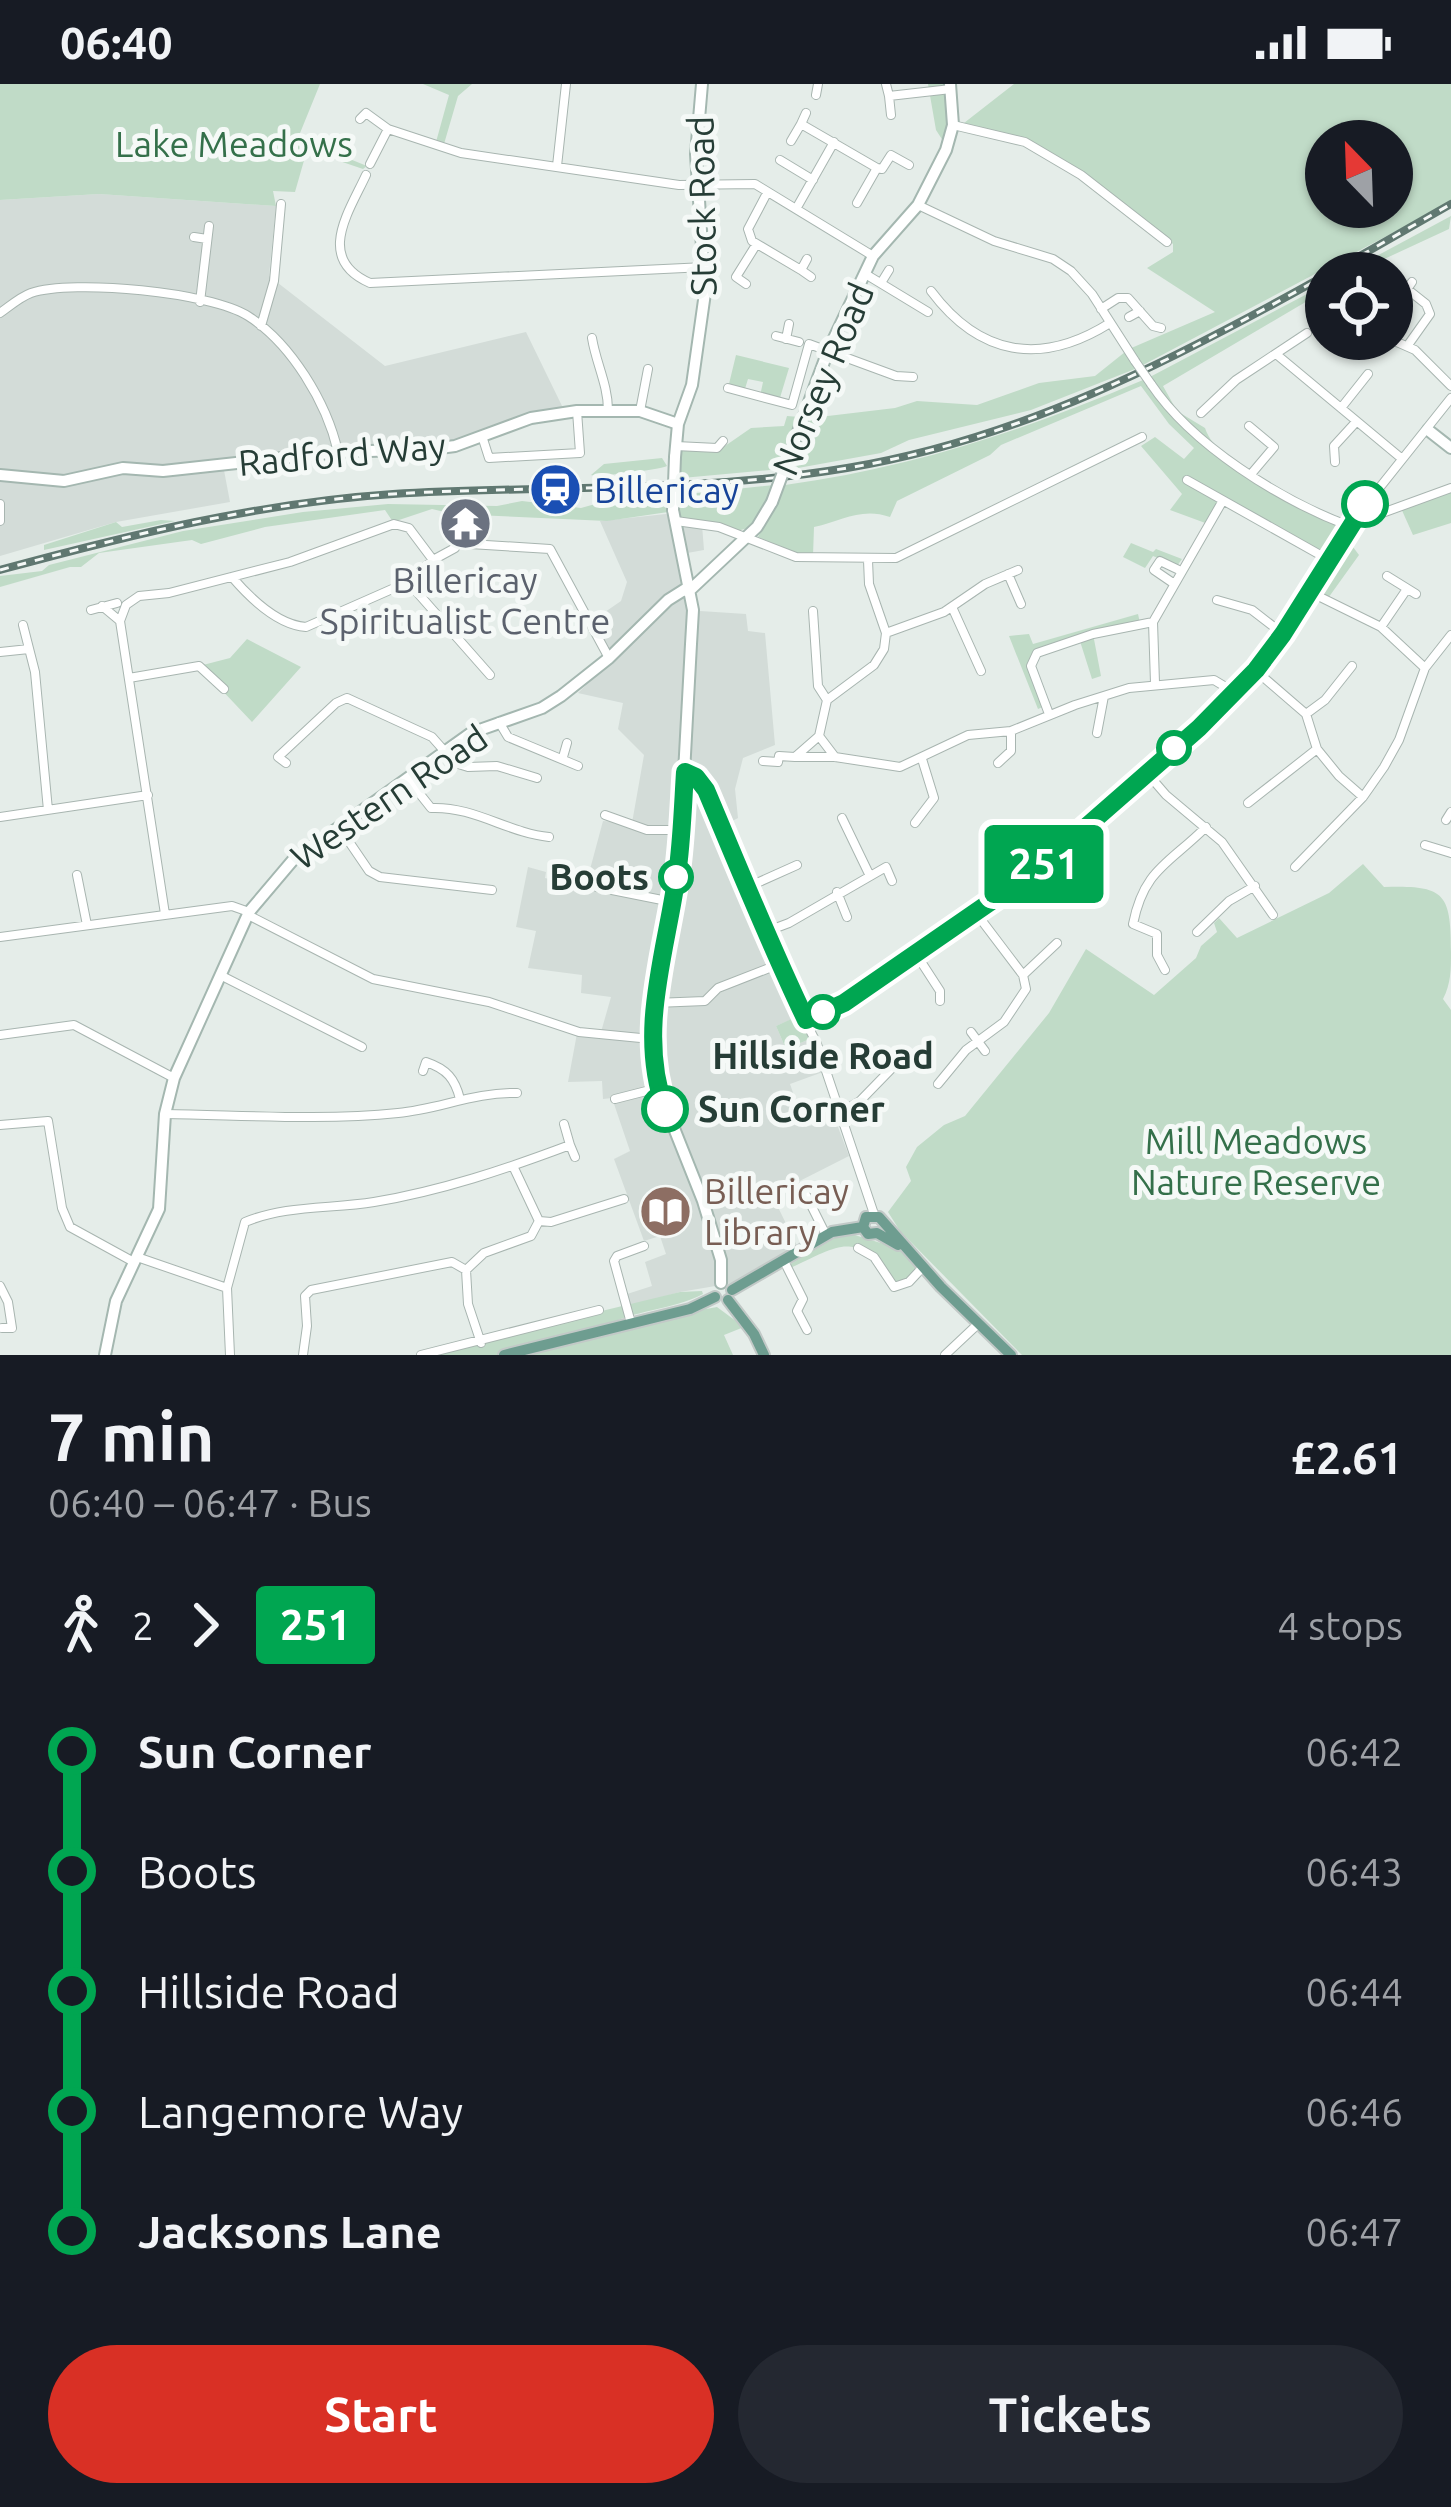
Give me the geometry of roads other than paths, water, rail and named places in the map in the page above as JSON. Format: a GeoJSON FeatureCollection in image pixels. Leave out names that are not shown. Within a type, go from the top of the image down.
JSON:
{"type":"FeatureCollection","features":[{"type":"Feature","properties":{"kind":"main road"},"geometry":{"type":"LineString","coordinates":[[505,1355],[690,1309],[826,1235],[863,1227],[866,1217],[878,1223],[1011,1355]]}},
{"type":"Feature","properties":{"kind":"main road"},"geometry":{"type":"LineString","coordinates":[[724,1293],[764,1355]]}},
{"type":"Feature","properties":{"kind":"street"},"geometry":{"type":"LineString","coordinates":[[557,166],[566,84]]}},
{"type":"Feature","properties":{"kind":"street","name":"Stock Road"},"geometry":{"type":"LineString","coordinates":[[702,84],[696,154],[706,267],[703,330],[675,452],[674,516],[693,610],[685,772],[651,1039],[658,1088],[703,1201],[721,1260],[724,1293]]}},
{"type":"Feature","properties":{"kind":"street"},"geometry":{"type":"LineString","coordinates":[[816,95],[818,84]]}},
{"type":"Feature","properties":{"kind":"street"},"geometry":{"type":"LineString","coordinates":[[886,84],[891,115]]}},
{"type":"Feature","properties":{"kind":"street"},"geometry":{"type":"LineString","coordinates":[[889,96],[950,86]]}},
{"type":"Feature","properties":{"kind":"street","name":"Norsey Road"},"geometry":{"type":"LineString","coordinates":[[688,590],[747,538],[772,502],[828,351],[873,256],[918,205],[946,150],[953,125],[950,86]]}},
{"type":"Feature","properties":{"kind":"street"},"geometry":{"type":"LineString","coordinates":[[791,141],[806,112]]}},
{"type":"Feature","properties":{"kind":"street"},"geometry":{"type":"LineString","coordinates":[[365,113],[388,129],[449,151],[701,185],[750,183],[873,256]]}},
{"type":"Feature","properties":{"kind":"street"},"geometry":{"type":"LineString","coordinates":[[801,124],[877,169],[882,170],[891,155],[909,165]]}},
{"type":"Feature","properties":{"kind":"street"},"geometry":{"type":"LineString","coordinates":[[953,125],[1025,142],[1048,161],[1084,172],[1168,242]]}},
{"type":"Feature","properties":{"kind":"street"},"geometry":{"type":"LineString","coordinates":[[370,164],[388,129]]}},
{"type":"Feature","properties":{"kind":"street"},"geometry":{"type":"LineString","coordinates":[[796,209],[834,142]]}},
{"type":"Feature","properties":{"kind":"street"},"geometry":{"type":"LineString","coordinates":[[779,160],[813,180]]}},
{"type":"Feature","properties":{"kind":"street"},"geometry":{"type":"LineString","coordinates":[[857,203],[877,169]]}},
{"type":"Feature","properties":{"kind":"street"},"geometry":{"type":"LineString","coordinates":[[366,175],[345,217],[339,245],[352,273],[370,283],[706,267]]}},
{"type":"Feature","properties":{"kind":"street"},"geometry":{"type":"LineString","coordinates":[[767,193],[748,229],[756,244],[812,277]]}},
{"type":"Feature","properties":{"kind":"street"},"geometry":{"type":"LineString","coordinates":[[260,326],[274,281],[281,204]]}},
{"type":"Feature","properties":{"kind":"street"},"geometry":{"type":"LineString","coordinates":[[918,205],[994,241],[1053,259],[1084,284],[1167,408],[1304,507],[1349,526]]}},
{"type":"Feature","properties":{"kind":"street"},"geometry":{"type":"LineString","coordinates":[[200,302],[209,226]]}},
{"type":"Feature","properties":{"kind":"street"},"geometry":{"type":"LineString","coordinates":[[194,237],[207,239]]}},
{"type":"Feature","properties":{"kind":"street"},"geometry":{"type":"LineString","coordinates":[[746,284],[736,278],[756,244]]}},
{"type":"Feature","properties":{"kind":"street"},"geometry":{"type":"LineString","coordinates":[[801,270],[807,259]]}},
{"type":"Feature","properties":{"kind":"street"},"geometry":{"type":"LineString","coordinates":[[881,284],[889,270]]}},
{"type":"Feature","properties":{"kind":"street"},"geometry":{"type":"LineString","coordinates":[[867,275],[928,312]]}},
{"type":"Feature","properties":{"kind":"street"},"geometry":{"type":"LineString","coordinates":[[0,313],[33,292],[114,286],[237,310],[260,326],[317,397],[338,452]]}},
{"type":"Feature","properties":{"kind":"street"},"geometry":{"type":"LineString","coordinates":[[931,291],[945,311],[986,342],[1054,349],[1110,323]]}},
{"type":"Feature","properties":{"kind":"street"},"geometry":{"type":"LineString","coordinates":[[1413,294],[1430,314],[1413,338]]}},
{"type":"Feature","properties":{"kind":"street"},"geometry":{"type":"LineString","coordinates":[[1101,309],[1124,298],[1132,300],[1153,326],[1161,328]]}},
{"type":"Feature","properties":{"kind":"street"},"geometry":{"type":"LineString","coordinates":[[1129,317],[1140,311]]}},
{"type":"Feature","properties":{"kind":"street"},"geometry":{"type":"LineString","coordinates":[[789,324],[781,338],[896,376],[914,377]]}},
{"type":"Feature","properties":{"kind":"street"},"geometry":{"type":"LineString","coordinates":[[1201,413],[1236,380],[1305,334]]}},
{"type":"Feature","properties":{"kind":"street"},"geometry":{"type":"LineString","coordinates":[[592,338],[608,390],[608,410]]}},
{"type":"Feature","properties":{"kind":"street"},"geometry":{"type":"LineString","coordinates":[[728,388],[792,405],[805,343]]}},
{"type":"Feature","properties":{"kind":"street"},"geometry":{"type":"LineString","coordinates":[[1413,350],[1451,386]]}},
{"type":"Feature","properties":{"kind":"street"},"geometry":{"type":"LineString","coordinates":[[1276,354],[1401,458]]}},
{"type":"Feature","properties":{"kind":"street"},"geometry":{"type":"LineString","coordinates":[[640,411],[648,369]]}},
{"type":"Feature","properties":{"kind":"street"},"geometry":{"type":"LineString","coordinates":[[1341,408],[1368,374]]}},
{"type":"Feature","properties":{"kind":"street"},"geometry":{"type":"LineString","coordinates":[[752,394],[755,383]]}},
{"type":"Feature","properties":{"kind":"street"},"geometry":{"type":"LineString","coordinates":[[806,1020],[844,1003],[1059,851],[1234,693],[1312,593],[1349,526],[1451,398]]}},
{"type":"Feature","properties":{"kind":"street"},"geometry":{"type":"LineString","coordinates":[[482,436],[490,458],[580,453],[577,411]]}},
{"type":"Feature","properties":{"kind":"street","name":"Radford Way"},"geometry":{"type":"LineString","coordinates":[[0,477],[64,482],[123,469],[164,471],[338,452],[432,449],[531,418],[577,411],[640,411],[678,424]]}},
{"type":"Feature","properties":{"kind":"street"},"geometry":{"type":"LineString","coordinates":[[1335,463],[1334,446],[1356,422]]}},
{"type":"Feature","properties":{"kind":"street"},"geometry":{"type":"LineString","coordinates":[[1249,426],[1277,450],[1252,473]]}},
{"type":"Feature","properties":{"kind":"street"},"geometry":{"type":"LineString","coordinates":[[1428,430],[1451,448]]}},
{"type":"Feature","properties":{"kind":"street"},"geometry":{"type":"LineString","coordinates":[[674,516],[796,557],[901,557],[1142,437]]}},
{"type":"Feature","properties":{"kind":"street"},"geometry":{"type":"LineString","coordinates":[[675,452],[717,448],[723,441]]}},
{"type":"Feature","properties":{"kind":"street"},"geometry":{"type":"LineString","coordinates":[[1187,480],[1331,561]]}},
{"type":"Feature","properties":{"kind":"street"},"geometry":{"type":"LineString","coordinates":[[1374,516],[1451,488]]}},
{"type":"Feature","properties":{"kind":"street"},"geometry":{"type":"LineString","coordinates":[[1155,683],[1153,622],[1222,502]]}},
{"type":"Feature","properties":{"kind":"street"},"geometry":{"type":"LineString","coordinates":[[0,504],[0,521]]}},
{"type":"Feature","properties":{"kind":"street"},"geometry":{"type":"LineString","coordinates":[[165,914],[120,621],[126,604],[139,596],[169,593],[307,556],[394,524],[409,528],[434,560]]}},
{"type":"Feature","properties":{"kind":"street"},"geometry":{"type":"LineString","coordinates":[[470,544],[550,549],[609,658]]}},
{"type":"Feature","properties":{"kind":"street"},"geometry":{"type":"LineString","coordinates":[[232,577],[289,625],[306,627],[408,582],[454,548]]}},
{"type":"Feature","properties":{"kind":"street"},"geometry":{"type":"LineString","coordinates":[[795,757],[819,736],[827,700],[881,658],[886,633],[869,584],[868,560]]}},
{"type":"Feature","properties":{"kind":"street"},"geometry":{"type":"LineString","coordinates":[[1173,583],[1154,570],[1157,564],[1160,561],[1181,572]]}},
{"type":"Feature","properties":{"kind":"street"},"geometry":{"type":"LineString","coordinates":[[886,633],[952,607],[1013,572],[1021,604]]}},
{"type":"Feature","properties":{"kind":"street"},"geometry":{"type":"LineString","coordinates":[[1381,627],[1411,591],[1387,576]]}},
{"type":"Feature","properties":{"kind":"street"},"geometry":{"type":"LineString","coordinates":[[408,582],[490,675]]}},
{"type":"Feature","properties":{"kind":"street","name":"Western Road"},"geometry":{"type":"LineString","coordinates":[[105,1355],[116,1301],[159,1209],[165,1114],[174,1078],[248,914],[283,869],[339,827],[471,733],[542,708],[609,658],[658,609],[688,590]]}},
{"type":"Feature","properties":{"kind":"street"},"geometry":{"type":"LineString","coordinates":[[1312,593],[1381,627],[1426,668]]}},
{"type":"Feature","properties":{"kind":"street"},"geometry":{"type":"LineString","coordinates":[[1217,600],[1252,610],[1283,634]]}},
{"type":"Feature","properties":{"kind":"street"},"geometry":{"type":"LineString","coordinates":[[91,610],[118,603]]}},
{"type":"Feature","properties":{"kind":"street"},"geometry":{"type":"LineString","coordinates":[[102,606],[120,621]]}},
{"type":"Feature","properties":{"kind":"street"},"geometry":{"type":"LineString","coordinates":[[952,607],[981,670]]}},
{"type":"Feature","properties":{"kind":"street"},"geometry":{"type":"LineString","coordinates":[[813,611],[818,686],[827,700]]}},
{"type":"Feature","properties":{"kind":"street"},"geometry":{"type":"LineString","coordinates":[[1049,714],[1031,666],[1037,652],[1153,622]]}},
{"type":"Feature","properties":{"kind":"street"},"geometry":{"type":"LineString","coordinates":[[23,625],[48,810]]}},
{"type":"Feature","properties":{"kind":"street"},"geometry":{"type":"LineString","coordinates":[[1295,867],[1363,797],[1399,740],[1426,668],[1451,635]]}},
{"type":"Feature","properties":{"kind":"street"},"geometry":{"type":"LineString","coordinates":[[0,652],[29,649]]}},
{"type":"Feature","properties":{"kind":"street"},"geometry":{"type":"LineString","coordinates":[[129,678],[199,666],[224,689]]}},
{"type":"Feature","properties":{"kind":"street"},"geometry":{"type":"LineString","coordinates":[[1306,714],[1352,666]]}},
{"type":"Feature","properties":{"kind":"street"},"geometry":{"type":"LineString","coordinates":[[1256,670],[1306,714],[1317,749],[1363,797]]}},
{"type":"Feature","properties":{"kind":"street"},"geometry":{"type":"LineString","coordinates":[[763,760],[835,757],[892,768],[922,759],[968,735],[1011,731],[1049,714],[1155,683],[1214,680],[1234,693]]}},
{"type":"Feature","properties":{"kind":"street"},"geometry":{"type":"LineString","coordinates":[[1097,734],[1104,696]]}},
{"type":"Feature","properties":{"kind":"street"},"geometry":{"type":"LineString","coordinates":[[279,758],[346,698],[432,737],[462,766],[496,766],[531,777]]}},
{"type":"Feature","properties":{"kind":"street"},"geometry":{"type":"LineString","coordinates":[[499,722],[508,737],[578,766]]}},
{"type":"Feature","properties":{"kind":"street"},"geometry":{"type":"LineString","coordinates":[[998,763],[1011,751],[1011,731]]}},
{"type":"Feature","properties":{"kind":"street"},"geometry":{"type":"LineString","coordinates":[[819,736],[835,757]]}},
{"type":"Feature","properties":{"kind":"street"},"geometry":{"type":"LineString","coordinates":[[562,757],[566,743]]}},
{"type":"Feature","properties":{"kind":"street"},"geometry":{"type":"LineString","coordinates":[[1248,803],[1317,749]]}},
{"type":"Feature","properties":{"kind":"street"},"geometry":{"type":"LineString","coordinates":[[915,823],[934,798],[922,759]]}},
{"type":"Feature","properties":{"kind":"street"},"geometry":{"type":"LineString","coordinates":[[685,772],[706,790],[777,964],[806,1020],[878,1223]]}},
{"type":"Feature","properties":{"kind":"street"},"geometry":{"type":"LineString","coordinates":[[1147,773],[1222,842],[1273,915]]}},
{"type":"Feature","properties":{"kind":"street"},"geometry":{"type":"LineString","coordinates":[[409,779],[431,808],[456,809],[526,838],[549,837]]}},
{"type":"Feature","properties":{"kind":"street"},"geometry":{"type":"LineString","coordinates":[[0,817],[148,795]]}},
{"type":"Feature","properties":{"kind":"street"},"geometry":{"type":"LineString","coordinates":[[605,815],[647,830],[681,830]]}},
{"type":"Feature","properties":{"kind":"street"},"geometry":{"type":"LineString","coordinates":[[842,818],[869,874]]}},
{"type":"Feature","properties":{"kind":"street"},"geometry":{"type":"LineString","coordinates":[[339,827],[369,871],[380,877],[492,890]]}},
{"type":"Feature","properties":{"kind":"street"},"geometry":{"type":"LineString","coordinates":[[1165,970],[1157,955],[1157,934],[1133,924],[1138,897],[1149,878],[1206,827]]}},
{"type":"Feature","properties":{"kind":"street"},"geometry":{"type":"LineString","coordinates":[[1425,845],[1451,853]]}},
{"type":"Feature","properties":{"kind":"street"},"geometry":{"type":"LineString","coordinates":[[1059,851],[1096,892]]}},
{"type":"Feature","properties":{"kind":"street"},"geometry":{"type":"LineString","coordinates":[[748,887],[797,865]]}},
{"type":"Feature","properties":{"kind":"street"},"geometry":{"type":"LineString","coordinates":[[765,932],[886,867],[892,881]]}},
{"type":"Feature","properties":{"kind":"street"},"geometry":{"type":"LineString","coordinates":[[77,875],[87,925]]}},
{"type":"Feature","properties":{"kind":"street"},"geometry":{"type":"LineString","coordinates":[[1212,933],[1201,928],[1255,886]]}},
{"type":"Feature","properties":{"kind":"street"},"geometry":{"type":"LineString","coordinates":[[597,887],[672,902]]}},
{"type":"Feature","properties":{"kind":"street"},"geometry":{"type":"LineString","coordinates":[[836,892],[847,917]]}},
{"type":"Feature","properties":{"kind":"street"},"geometry":{"type":"LineString","coordinates":[[0,937],[232,906],[373,979],[489,1002],[579,1032],[651,1039]]}},
{"type":"Feature","properties":{"kind":"street"},"geometry":{"type":"LineString","coordinates":[[938,1084],[966,1050],[1004,1022],[1026,989],[1023,975],[976,913]]}},
{"type":"Feature","properties":{"kind":"street"},"geometry":{"type":"LineString","coordinates":[[1023,975],[1057,943]]}},
{"type":"Feature","properties":{"kind":"street"},"geometry":{"type":"LineString","coordinates":[[916,954],[940,991],[940,1001]]}},
{"type":"Feature","properties":{"kind":"street"},"geometry":{"type":"LineString","coordinates":[[655,1003],[702,1001],[718,988],[777,964]]}},
{"type":"Feature","properties":{"kind":"street"},"geometry":{"type":"LineString","coordinates":[[220,975],[362,1047]]}},
{"type":"Feature","properties":{"kind":"street"},"geometry":{"type":"LineString","coordinates":[[0,1035],[74,1025],[174,1078]]}},
{"type":"Feature","properties":{"kind":"street"},"geometry":{"type":"LineString","coordinates":[[971,1032],[985,1051]]}},
{"type":"Feature","properties":{"kind":"street"},"geometry":{"type":"LineString","coordinates":[[838,1114],[860,1101],[898,1062]]}},
{"type":"Feature","properties":{"kind":"street"},"geometry":{"type":"LineString","coordinates":[[422,1064],[449,1074],[460,1099]]}},
{"type":"Feature","properties":{"kind":"street"},"geometry":{"type":"LineString","coordinates":[[615,1099],[658,1088]]}},
{"type":"Feature","properties":{"kind":"street"},"geometry":{"type":"LineString","coordinates":[[165,1114],[369,1115],[415,1111],[482,1093],[517,1093]]}},
{"type":"Feature","properties":{"kind":"street"},"geometry":{"type":"LineString","coordinates":[[0,1125],[48,1121],[62,1208],[70,1227],[134,1259],[227,1288]]}},
{"type":"Feature","properties":{"kind":"street"},"geometry":{"type":"LineString","coordinates":[[564,1124],[575,1157]]}},
{"type":"Feature","properties":{"kind":"street"},"geometry":{"type":"LineString","coordinates":[[230,1355],[227,1288],[242,1224],[275,1211],[400,1197],[570,1145]]}},
{"type":"Feature","properties":{"kind":"street"},"geometry":{"type":"LineString","coordinates":[[512,1166],[539,1221]]}},
{"type":"Feature","properties":{"kind":"street"},"geometry":{"type":"LineString","coordinates":[[802,1187],[826,1235]]}},
{"type":"Feature","properties":{"kind":"street"},"geometry":{"type":"LineString","coordinates":[[539,1221],[551,1222],[624,1199]]}},
{"type":"Feature","properties":{"kind":"street"},"geometry":{"type":"LineString","coordinates":[[466,1270],[484,1253],[531,1236],[539,1221]]}},
{"type":"Feature","properties":{"kind":"street"},"geometry":{"type":"LineString","coordinates":[[631,1323],[614,1261],[644,1246]]}},
{"type":"Feature","properties":{"kind":"street"},"geometry":{"type":"LineString","coordinates":[[858,1248],[874,1257],[894,1287],[909,1282],[922,1268]]}},
{"type":"Feature","properties":{"kind":"street"},"geometry":{"type":"LineString","coordinates":[[784,1261],[803,1300],[797,1310],[807,1330]]}},
{"type":"Feature","properties":{"kind":"street"},"geometry":{"type":"LineString","coordinates":[[303,1355],[305,1296],[311,1289],[447,1262],[466,1270]]}},
{"type":"Feature","properties":{"kind":"street"},"geometry":{"type":"LineString","coordinates":[[466,1270],[468,1304],[481,1343]]}},
{"type":"Feature","properties":{"kind":"street"},"geometry":{"type":"LineString","coordinates":[[0,1286],[12,1328]]}},
{"type":"Feature","properties":{"kind":"street"},"geometry":{"type":"LineString","coordinates":[[421,1355],[599,1310]]}},
{"type":"Feature","properties":{"kind":"street"},"geometry":{"type":"LineString","coordinates":[[945,1355],[979,1323]]}},
{"type":"Feature","properties":{"kind":"railway"},"geometry":{"type":"LineString","coordinates":[[1367,252],[1451,204]]}},
{"type":"Feature","properties":{"kind":"railway"},"geometry":{"type":"LineString","coordinates":[[0,570],[194,522],[343,498],[734,481],[911,455],[1035,417],[1095,392],[1305,286]]}},
{"type":"Feature","properties":{"kind":"place","name":"Billericay"},"geometry":{"type":"Point","coordinates":[555,490]}},
{"type":"Feature","properties":{"kind":"place","name":"Billericay Spiritualist Centre"},"geometry":{"type":"Point","coordinates":[465,524]}},
{"type":"Feature","properties":{"kind":"place","name":"Boots"},"geometry":{"type":"Point","coordinates":[676,877]}},
{"type":"Feature","properties":{"kind":"place","name":"Hillside Road"},"geometry":{"type":"Point","coordinates":[823,1012]}},
{"type":"Feature","properties":{"kind":"place","name":"Sun Corner"},"geometry":{"type":"Point","coordinates":[665,1109]}},
{"type":"Feature","properties":{"kind":"place","name":"Billericay Library"},"geometry":{"type":"Point","coordinates":[665,1212]}},
{"type":"Feature","properties":{"kind":"park label","name":"Lake Meadows"},"geometry":{"type":"Point","coordinates":[234,144]}},
{"type":"Feature","properties":{"kind":"park label","name":"Mill Meadows Nature Reserve"},"geometry":{"type":"Point","coordinates":[1256,1162]}}]}
